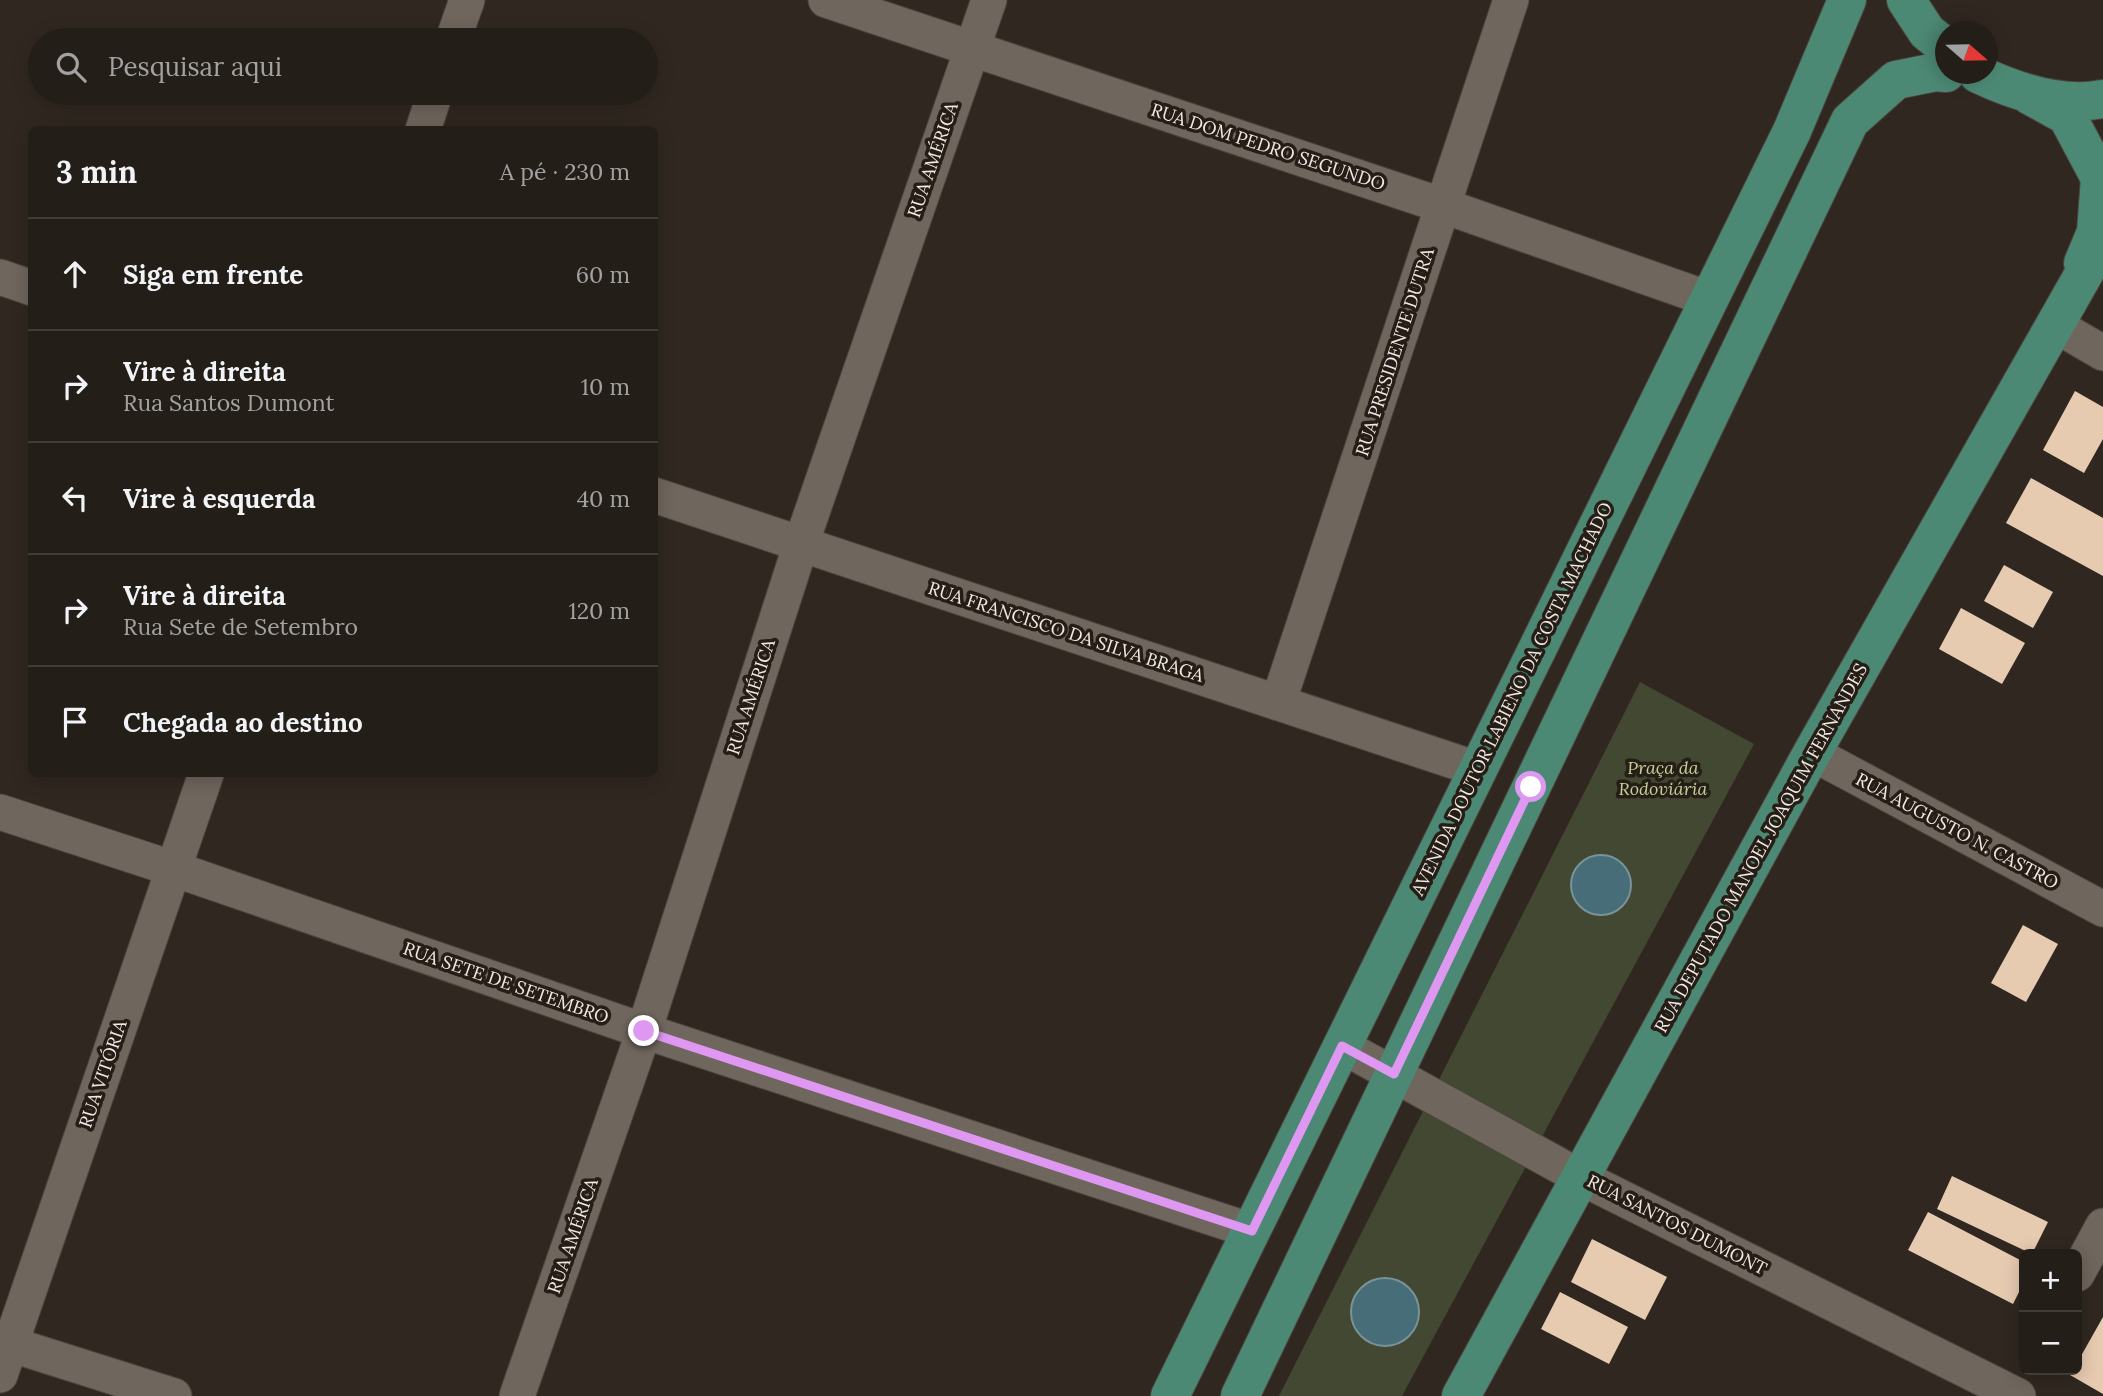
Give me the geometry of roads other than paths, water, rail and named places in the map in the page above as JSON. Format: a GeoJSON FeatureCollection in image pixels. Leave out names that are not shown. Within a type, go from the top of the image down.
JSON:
{"type":"FeatureCollection","features":[{"type":"Feature","properties":{"kind":"main road","name":"AVENIDA DOUTOR LABIENO DA COSTA MACHADO"},"geometry":{"type":"LineString","coordinates":[[1170,1396],[1792,131],[1847,0]]}},
{"type":"Feature","properties":{"kind":"main road"},"geometry":{"type":"LineString","coordinates":[[1906,0],[1927,32],[1935,39]]}},
{"type":"Feature","properties":{"kind":"main road"},"geometry":{"type":"LineString","coordinates":[[1240,1396],[1850,121],[1896,80],[1935,72]]}},
{"type":"Feature","properties":{"kind":"main road"},"geometry":{"type":"LineString","coordinates":[[1998,82],[2029,95],[2090,101],[2103,99]]}},
{"type":"Feature","properties":{"kind":"main road","name":"RUA DEPUTADO MANOEL JOAQUIM FERNANDES"},"geometry":{"type":"LineString","coordinates":[[2029,95],[2067,116],[2100,178],[2096,232],[2061,314]]}},
{"type":"Feature","properties":{"kind":"main road","name":"RUA DEPUTADO MANOEL JOAQUIM FERNANDES"},"geometry":{"type":"LineString","coordinates":[[1461,1396],[1812,753],[2103,240]]}},
{"type":"Feature","properties":{"kind":"street"},"geometry":{"type":"LineString","coordinates":[[457,28],[467,0]]}},
{"type":"Feature","properties":{"kind":"street","name":"RUA DOM PEDRO SEGUNDO"},"geometry":{"type":"LineString","coordinates":[[826,0],[1444,206],[1709,299]]}},
{"type":"Feature","properties":{"kind":"street","name":"RUA AMÉRICA"},"geometry":{"type":"LineString","coordinates":[[517,1396],[644,1031],[801,544],[989,0]]}},
{"type":"Feature","properties":{"kind":"street","name":"RUA PRESIDENTE DUTRA"},"geometry":{"type":"LineString","coordinates":[[1278,703],[1511,0]]}},
{"type":"Feature","properties":{"kind":"street"},"geometry":{"type":"LineString","coordinates":[[424,126],[431,105]]}},
{"type":"Feature","properties":{"kind":"street"},"geometry":{"type":"LineString","coordinates":[[0,277],[28,287]]}},
{"type":"Feature","properties":{"kind":"street"},"geometry":{"type":"LineString","coordinates":[[2061,314],[2103,353]]}},
{"type":"Feature","properties":{"kind":"street","name":"RUA FRANCISCO DA SILVA BRAGA"},"geometry":{"type":"LineString","coordinates":[[658,496],[1477,769]]}},
{"type":"Feature","properties":{"kind":"street","name":"RUA AUGUSTO N. CASTRO"},"geometry":{"type":"LineString","coordinates":[[1812,753],[2103,909]]}},
{"type":"Feature","properties":{"kind":"street","name":"RUA VITÓRIA"},"geometry":{"type":"LineString","coordinates":[[3,1353],[205,777]]}},
{"type":"Feature","properties":{"kind":"street","name":"RUA SETE DE SETEMBRO"},"geometry":{"type":"LineString","coordinates":[[0,812],[644,1031],[1252,1231]]}},
{"type":"Feature","properties":{"kind":"street","name":"RUA SANTOS DUMONT"},"geometry":{"type":"LineString","coordinates":[[1342,1046],[1580,1177],[2016,1389]]}},
{"type":"Feature","properties":{"kind":"street"},"geometry":{"type":"LineString","coordinates":[[2082,1265],[2103,1226]]}},
{"type":"Feature","properties":{"kind":"street"},"geometry":{"type":"LineString","coordinates":[[3,1353],[174,1396]]}},
{"type":"Feature","properties":{"kind":"water"},"geometry":{"type":"Polygon","coordinates":[[[1601,855],[1622,864],[1631,885],[1622,906],[1601,915],[1580,906],[1571,885],[1580,864],[1601,855]]]}},
{"type":"Feature","properties":{"kind":"water"},"geometry":{"type":"Polygon","coordinates":[[[1385,1278],[1398,1281],[1409,1288],[1416,1299],[1419,1312],[1416,1325],[1409,1336],[1398,1343],[1385,1346],[1372,1343],[1361,1336],[1354,1325],[1351,1312],[1354,1299],[1361,1288],[1372,1281],[1385,1278]]]}},
{"type":"Feature","properties":{"kind":"park label","name":"Praça da Rodoviária"},"geometry":{"type":"Point","coordinates":[1663,778]}}]}
